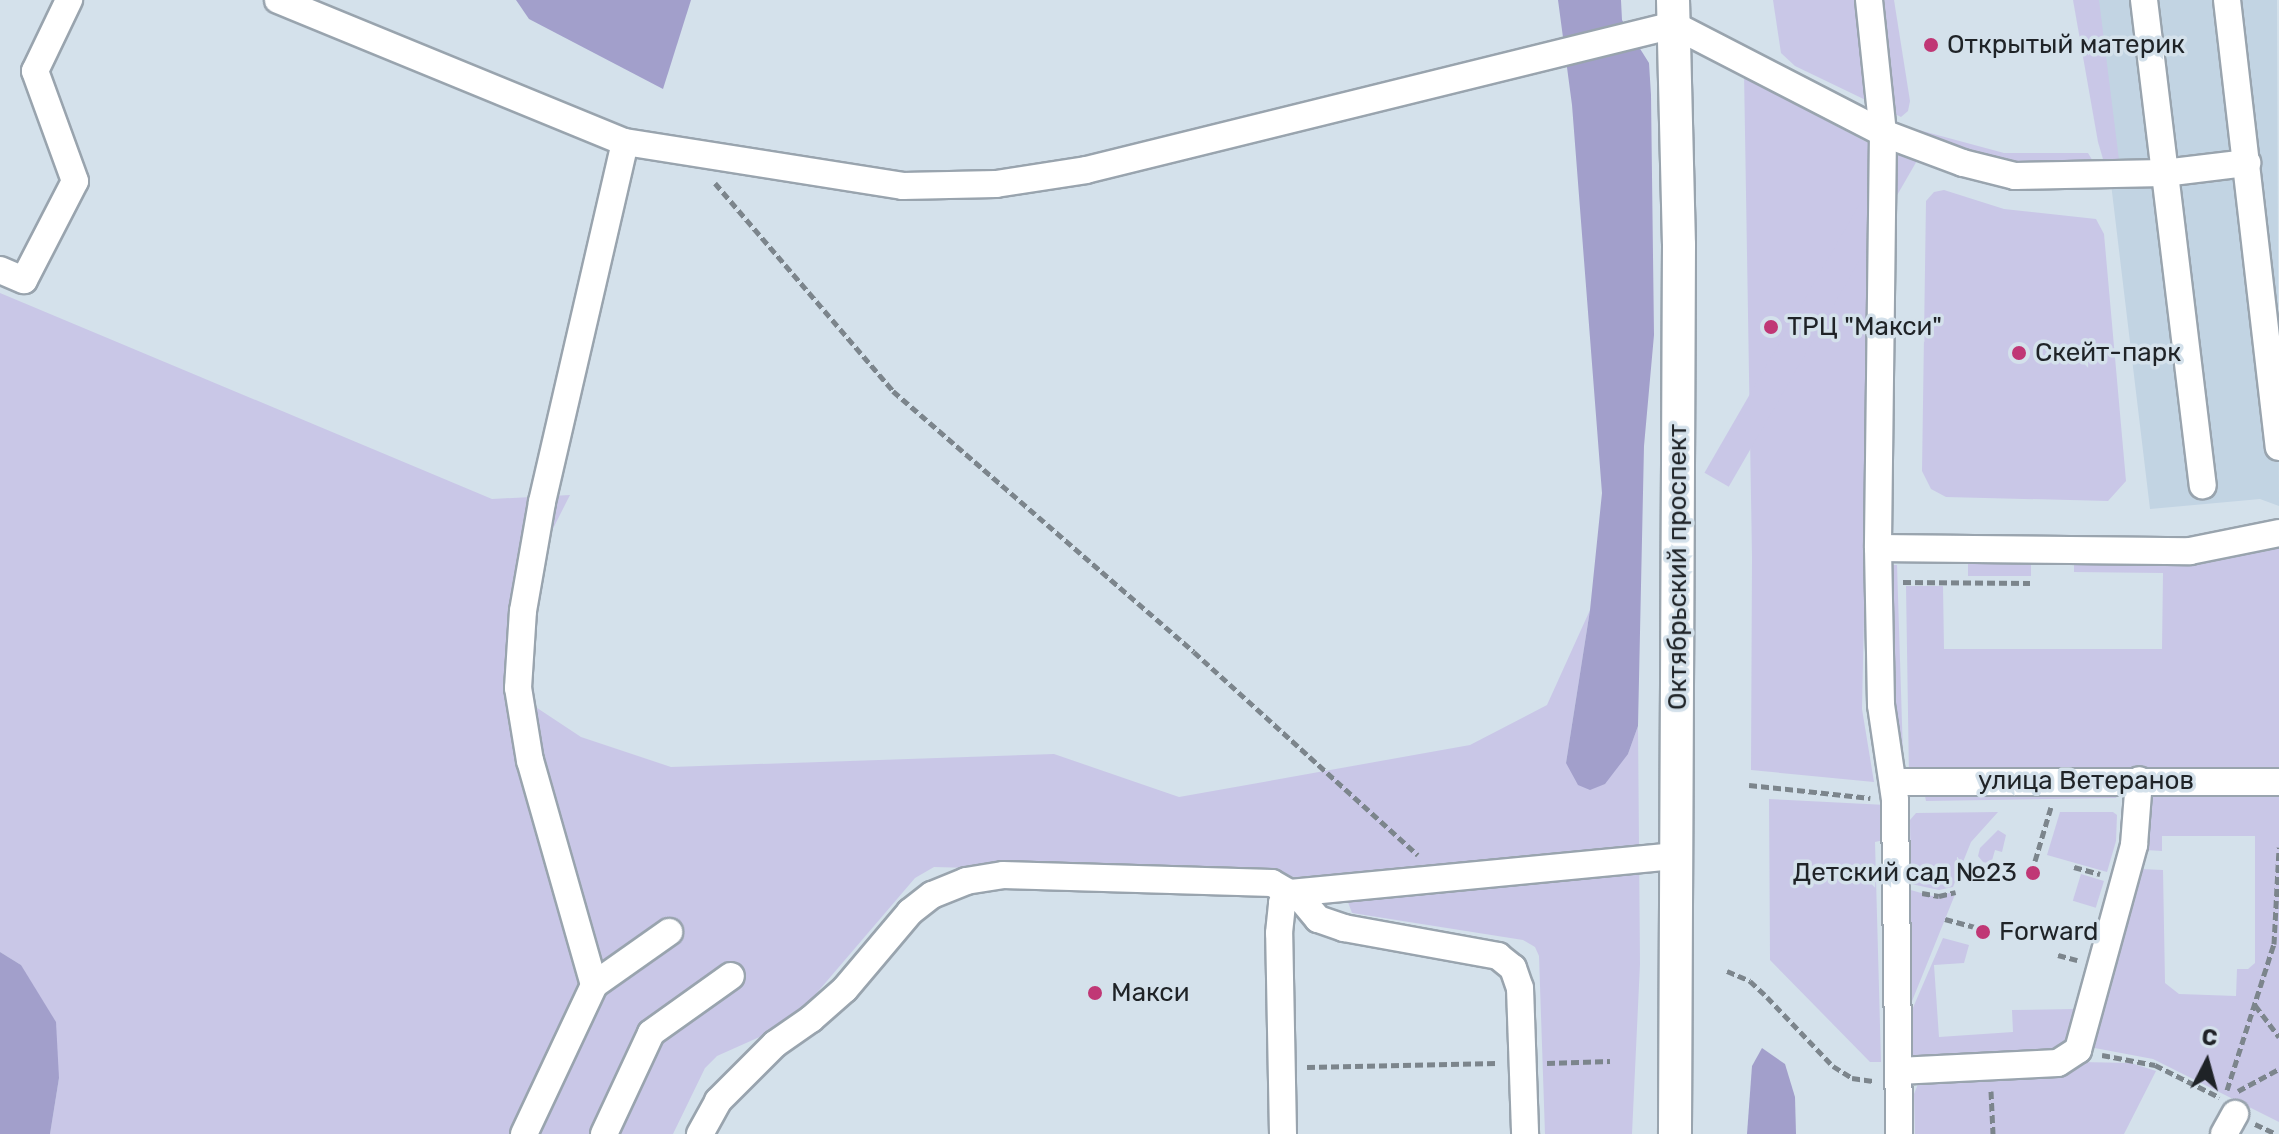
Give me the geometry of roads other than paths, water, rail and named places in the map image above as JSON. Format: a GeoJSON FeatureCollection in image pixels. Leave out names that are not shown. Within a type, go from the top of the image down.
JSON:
{"type":"FeatureCollection","features":[{"type":"Feature","properties":{"kind":"main road","name":"Октябрьский проспект"},"geometry":{"type":"LineString","coordinates":[[1674,12],[1679,230],[1675,1134]]}},
{"type":"Feature","properties":{"kind":"street"},"geometry":{"type":"LineString","coordinates":[[0,270],[24,280],[75,181],[35,71],[69,0]]}},
{"type":"Feature","properties":{"kind":"street"},"geometry":{"type":"LineString","coordinates":[[278,0],[625,142],[903,186],[996,184],[1086,170],[1674,12],[1883,133],[1963,163],[2015,176],[2164,173],[2247,163]]}},
{"type":"Feature","properties":{"kind":"street"},"geometry":{"type":"LineString","coordinates":[[1869,0],[1883,133],[1878,548],[1881,705],[1894,782],[1899,1134]]}},
{"type":"Feature","properties":{"kind":"street"},"geometry":{"type":"LineString","coordinates":[[2144,0],[2203,485]]}},
{"type":"Feature","properties":{"kind":"street"},"geometry":{"type":"LineString","coordinates":[[2227,0],[2279,447]]}},
{"type":"Feature","properties":{"kind":"street"},"geometry":{"type":"LineString","coordinates":[[594,985],[530,761],[518,688],[523,611],[542,502],[625,142]]}},
{"type":"Feature","properties":{"kind":"street"},"geometry":{"type":"LineString","coordinates":[[1878,548],[2190,551],[2279,533]]}},
{"type":"Feature","properties":{"kind":"street"},"geometry":{"type":"LineString","coordinates":[[1898,1071],[2058,1063],[2078,1050],[2134,845],[2139,780]]}},
{"type":"Feature","properties":{"kind":"street","name":"улица Ветеранов"},"geometry":{"type":"LineString","coordinates":[[1894,782],[2279,782]]}},
{"type":"Feature","properties":{"kind":"street"},"geometry":{"type":"LineString","coordinates":[[1283,1134],[1279,933],[1282,903],[1290,893],[1676,856]]}},
{"type":"Feature","properties":{"kind":"street"},"geometry":{"type":"LineString","coordinates":[[700,1134],[718,1101],[734,1084],[775,1044],[811,1019],[845,989],[910,912],[932,895],[966,881],[1003,875],[1242,879],[1272,883],[1290,893],[1318,919],[1344,928],[1498,956],[1513,968],[1520,988],[1525,1134]]}},
{"type":"Feature","properties":{"kind":"street"},"geometry":{"type":"LineString","coordinates":[[524,1134],[594,985],[669,932]]}},
{"type":"Feature","properties":{"kind":"street"},"geometry":{"type":"LineString","coordinates":[[604,1134],[651,1033],[731,976]]}},
{"type":"Feature","properties":{"kind":"place","name":"Открытый материк"},"geometry":{"type":"Point","coordinates":[1931,45]}},
{"type":"Feature","properties":{"kind":"place","name":"ТРЦ \"Макси\""},"geometry":{"type":"Point","coordinates":[1771,327]}},
{"type":"Feature","properties":{"kind":"place","name":"Скейт-парк"},"geometry":{"type":"Point","coordinates":[2019,353]}},
{"type":"Feature","properties":{"kind":"place","name":"Детский сад №23"},"geometry":{"type":"Point","coordinates":[2033,873]}},
{"type":"Feature","properties":{"kind":"place","name":"Forward"},"geometry":{"type":"Point","coordinates":[1983,932]}},
{"type":"Feature","properties":{"kind":"place","name":"Макси"},"geometry":{"type":"Point","coordinates":[1095,993]}}]}
